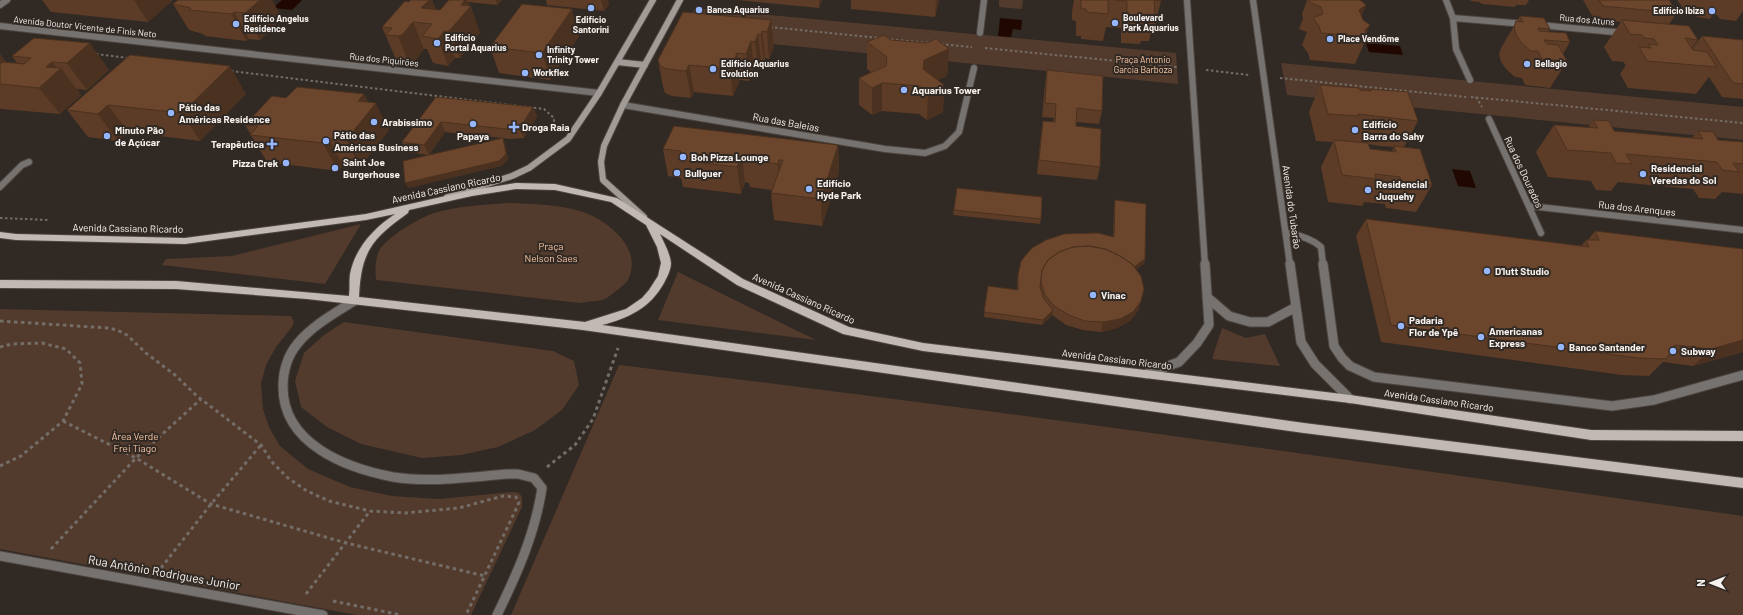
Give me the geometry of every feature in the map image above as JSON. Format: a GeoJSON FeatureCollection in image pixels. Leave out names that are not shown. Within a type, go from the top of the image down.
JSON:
{"type":"FeatureCollection","features":[{"type":"Feature","properties":{"kind":"main road","name":"Avenida Cassiano Ricardo"},"geometry":{"type":"LineString","coordinates":[[0,235],[16,237],[185,241],[366,217],[472,193],[516,186],[555,187],[614,200],[740,282],[847,331],[923,347],[1350,399],[1591,435],[1743,436]]}},
{"type":"Feature","properties":{"kind":"main road"},"geometry":{"type":"LineString","coordinates":[[354,301],[354,274],[371,239],[384,226],[410,208]]}},
{"type":"Feature","properties":{"kind":"main road"},"geometry":{"type":"LineString","coordinates":[[583,326],[620,317],[639,307],[653,294],[661,280],[666,264],[662,246],[649,222]]}},
{"type":"Feature","properties":{"kind":"main road"},"geometry":{"type":"LineString","coordinates":[[0,284],[176,285],[354,301],[583,326],[1304,428],[1743,482]]}},
{"type":"Feature","properties":{"kind":"street"},"geometry":{"type":"LineString","coordinates":[[0,6],[7,0]]}},
{"type":"Feature","properties":{"kind":"street"},"geometry":{"type":"LineString","coordinates":[[410,208],[512,176],[529,168],[568,140],[599,94],[653,0]]}},
{"type":"Feature","properties":{"kind":"street"},"geometry":{"type":"LineString","coordinates":[[649,222],[603,180],[601,162],[604,146],[623,104],[680,0]]}},
{"type":"Feature","properties":{"kind":"street"},"geometry":{"type":"LineString","coordinates":[[980,33],[984,0]]}},
{"type":"Feature","properties":{"kind":"street"},"geometry":{"type":"LineString","coordinates":[[1146,374],[1179,362],[1197,343],[1209,325],[1186,0]]}},
{"type":"Feature","properties":{"kind":"street","name":"Avenida do Tubarão"},"geometry":{"type":"LineString","coordinates":[[1253,0],[1301,342],[1315,364],[1350,399]]}},
{"type":"Feature","properties":{"kind":"street"},"geometry":{"type":"LineString","coordinates":[[1446,0],[1453,18],[1456,49],[1470,80]]}},
{"type":"Feature","properties":{"kind":"street","name":"Rua dos Atuns"},"geometry":{"type":"LineString","coordinates":[[1453,18],[1633,33]]}},
{"type":"Feature","properties":{"kind":"street","name":"Avenida Doutor Vicente de Finis Neto"},"geometry":{"type":"LineString","coordinates":[[0,26],[168,45]]}},
{"type":"Feature","properties":{"kind":"street","name":"Rua dos Piquirões"},"geometry":{"type":"LineString","coordinates":[[168,45],[599,94]]}},
{"type":"Feature","properties":{"kind":"street"},"geometry":{"type":"LineString","coordinates":[[617,62],[644,65]]}},
{"type":"Feature","properties":{"kind":"street","name":"Rua das Baleias"},"geometry":{"type":"LineString","coordinates":[[623,104],[885,149],[925,153],[945,146],[959,132],[974,68]]}},
{"type":"Feature","properties":{"kind":"street","name":"Rua dos Dourados"},"geometry":{"type":"LineString","coordinates":[[1489,119],[1541,233]]}},
{"type":"Feature","properties":{"kind":"street"},"geometry":{"type":"LineString","coordinates":[[0,187],[22,165],[29,162]]}},
{"type":"Feature","properties":{"kind":"street","name":"Rua dos Arenques"},"geometry":{"type":"LineString","coordinates":[[1530,206],[1743,230]]}},
{"type":"Feature","properties":{"kind":"street"},"geometry":{"type":"LineString","coordinates":[[1286,233],[1314,240],[1321,247],[1334,346],[1342,360],[1355,371],[1374,377],[1612,406],[1654,400],[1743,375]]}},
{"type":"Feature","properties":{"kind":"street"},"geometry":{"type":"LineString","coordinates":[[1207,297],[1229,316],[1250,322],[1268,322],[1296,307]]}},
{"type":"Feature","properties":{"kind":"street"},"geometry":{"type":"LineString","coordinates":[[354,301],[321,322],[304,336],[293,349],[285,363],[281,380],[283,401],[289,416],[299,433],[324,453],[364,470],[401,478],[444,480],[518,474],[534,478],[542,488],[540,509],[519,570],[497,615]]}},
{"type":"Feature","properties":{"kind":"street","name":"Rua Antônio Rodrigues Junior"},"geometry":{"type":"LineString","coordinates":[[0,556],[323,615]]}},
{"type":"Feature","properties":{"kind":"path"},"geometry":{"type":"LineString","coordinates":[[765,27],[931,43]]}},
{"type":"Feature","properties":{"kind":"path"},"geometry":{"type":"LineString","coordinates":[[939,44],[1192,68],[1476,98],[1743,123]]}},
{"type":"Feature","properties":{"kind":"path"},"geometry":{"type":"LineString","coordinates":[[95,54],[134,59]]}},
{"type":"Feature","properties":{"kind":"path"},"geometry":{"type":"LineString","coordinates":[[228,70],[544,109],[554,118],[554,134]]}},
{"type":"Feature","properties":{"kind":"path"},"geometry":{"type":"LineString","coordinates":[[1470,80],[1476,98],[1489,119]]}},
{"type":"Feature","properties":{"kind":"path"},"geometry":{"type":"LineString","coordinates":[[0,218],[54,221]]}},
{"type":"Feature","properties":{"kind":"path"},"geometry":{"type":"LineString","coordinates":[[534,478],[575,445],[593,419],[624,331]]}},
{"type":"Feature","properties":{"kind":"path"},"geometry":{"type":"LineString","coordinates":[[0,347],[12,344],[42,343],[66,349],[80,363],[82,384],[63,421],[21,456],[0,466]]}},
{"type":"Feature","properties":{"kind":"path"},"geometry":{"type":"LineString","coordinates":[[51,549],[136,458],[201,399]]}},
{"type":"Feature","properties":{"kind":"path"},"geometry":{"type":"LineString","coordinates":[[63,421],[136,458],[211,504],[346,543],[485,576]]}},
{"type":"Feature","properties":{"kind":"path"},"geometry":{"type":"LineString","coordinates":[[161,569],[211,504],[261,445]]}},
{"type":"Feature","properties":{"kind":"path"},"geometry":{"type":"LineString","coordinates":[[306,595],[370,511]]}},
{"type":"Feature","properties":{"kind":"green space"},"geometry":{"type":"Polygon","coordinates":[[[999,0],[1023,0],[1022,9],[999,7],[999,0]]]}},
{"type":"Feature","properties":{"kind":"green space","name":"Praça Antonio Garcia Barboza"},"geometry":{"type":"Polygon","coordinates":[[[695,8],[1176,53],[1178,84],[681,35],[695,8]]]}},
{"type":"Feature","properties":{"kind":"green space"},"geometry":{"type":"Polygon","coordinates":[[[1281,63],[1743,107],[1743,140],[1287,95],[1281,63]]]}},
{"type":"Feature","properties":{"kind":"green space","name":"Praça Nelson Saes"},"geometry":{"type":"Polygon","coordinates":[[[507,203],[546,205],[576,210],[586,213],[605,223],[622,239],[628,248],[632,269],[627,282],[607,298],[580,303],[376,280],[375,273],[377,258],[382,246],[410,224],[431,214],[449,209],[507,203]]]}},
{"type":"Feature","properties":{"kind":"green space"},"geometry":{"type":"Polygon","coordinates":[[[361,224],[325,284],[162,265],[166,259],[232,256],[361,224]]]}},
{"type":"Feature","properties":{"kind":"green space"},"geometry":{"type":"Polygon","coordinates":[[[678,272],[816,340],[658,320],[678,272]]]}},
{"type":"Feature","properties":{"kind":"green space","name":"Área Verde Frei Tiago"},"geometry":{"type":"Polygon","coordinates":[[[0,309],[291,316],[294,322],[292,327],[276,347],[266,365],[261,384],[263,409],[269,427],[280,446],[308,469],[350,487],[392,496],[439,499],[513,492],[519,493],[522,497],[522,507],[471,615],[357,615],[0,549],[0,309]]]}},
{"type":"Feature","properties":{"kind":"green space"},"geometry":{"type":"Polygon","coordinates":[[[344,322],[553,351],[574,361],[579,385],[562,410],[535,430],[498,447],[461,455],[422,458],[361,444],[327,427],[301,407],[295,381],[304,353],[324,335],[344,322]]]}},
{"type":"Feature","properties":{"kind":"green space"},"geometry":{"type":"Polygon","coordinates":[[[1222,328],[1246,338],[1265,334],[1280,366],[1212,359],[1222,328]]]}},
{"type":"Feature","properties":{"kind":"green space"},"geometry":{"type":"Polygon","coordinates":[[[619,365],[1041,418],[1743,516],[1743,615],[511,615],[619,365]]]}},
{"type":"Feature","properties":{"kind":"shaded area"},"geometry":{"type":"Polygon","coordinates":[[[282,0],[302,0],[292,10],[273,8],[282,0]]]}},
{"type":"Feature","properties":{"kind":"shaded area"},"geometry":{"type":"Polygon","coordinates":[[[1000,18],[1022,20],[1021,30],[1013,29],[1011,37],[998,36],[1000,18]]]}},
{"type":"Feature","properties":{"kind":"shaded area"},"geometry":{"type":"Polygon","coordinates":[[[1366,43],[1400,46],[1403,55],[1369,52],[1366,43]]]}},
{"type":"Feature","properties":{"kind":"shaded area"},"geometry":{"type":"Polygon","coordinates":[[[1452,169],[1470,171],[1476,188],[1458,186],[1452,169]]]}},
{"type":"Feature","properties":{"kind":"building"},"geometry":{"type":"Polygon","coordinates":[[[178,0],[260,0],[245,13],[234,12],[232,14],[189,10],[191,8],[173,4],[178,0]]]}},
{"type":"Feature","properties":{"kind":"building"},"geometry":{"type":"Polygon","coordinates":[[[411,0],[429,0],[421,8],[440,10],[449,0],[465,0],[461,5],[471,6],[449,31],[444,31],[438,39],[422,36],[432,24],[413,22],[402,35],[386,35],[392,28],[382,27],[405,1],[409,2],[411,0]]]}},
{"type":"Feature","properties":{"kind":"building"},"geometry":{"type":"Polygon","coordinates":[[[1081,0],[1108,0],[1108,14],[1087,12],[1086,9],[1081,9],[1081,0]]]}},
{"type":"Feature","properties":{"kind":"building"},"geometry":{"type":"Polygon","coordinates":[[[1114,0],[1154,0],[1155,15],[1146,14],[1146,17],[1127,16],[1127,1],[1114,0]]]}},
{"type":"Feature","properties":{"kind":"building"},"geometry":{"type":"Polygon","coordinates":[[[1310,0],[1360,0],[1366,5],[1359,10],[1363,20],[1370,25],[1365,30],[1367,37],[1321,33],[1319,26],[1313,18],[1323,14],[1321,7],[1309,2],[1310,0]]]}},
{"type":"Feature","properties":{"kind":"building"},"geometry":{"type":"Polygon","coordinates":[[[1599,0],[1669,0],[1677,13],[1603,6],[1599,0]]]}},
{"type":"Feature","properties":{"kind":"building"},"geometry":{"type":"Polygon","coordinates":[[[522,4],[572,9],[542,53],[490,47],[522,4]]]}},
{"type":"Feature","properties":{"kind":"building"},"geometry":{"type":"Polygon","coordinates":[[[683,12],[771,20],[767,32],[762,31],[761,35],[758,34],[755,42],[751,41],[746,54],[737,53],[730,69],[689,65],[686,71],[667,69],[660,66],[658,60],[683,12]]]}},
{"type":"Feature","properties":{"kind":"building"},"geometry":{"type":"Polygon","coordinates":[[[1520,16],[1544,18],[1550,29],[1538,28],[1539,31],[1566,33],[1570,42],[1544,40],[1547,44],[1558,45],[1567,61],[1542,59],[1538,51],[1531,51],[1522,44],[1516,35],[1514,27],[1516,21],[1523,22],[1520,16]]]}},
{"type":"Feature","properties":{"kind":"building"},"geometry":{"type":"Polygon","coordinates":[[[1622,20],[1689,26],[1698,40],[1685,38],[1693,50],[1707,52],[1717,67],[1647,61],[1639,47],[1651,48],[1648,44],[1658,45],[1654,39],[1644,38],[1642,35],[1630,34],[1622,20]]]}},
{"type":"Feature","properties":{"kind":"building"},"geometry":{"type":"Polygon","coordinates":[[[884,35],[891,40],[927,43],[936,39],[949,49],[924,60],[923,69],[944,85],[928,93],[920,86],[882,83],[872,88],[859,78],[886,66],[887,57],[867,42],[884,35]]]}},
{"type":"Feature","properties":{"kind":"building"},"geometry":{"type":"Polygon","coordinates":[[[1702,36],[1743,40],[1743,84],[1733,83],[1702,36]]]}},
{"type":"Feature","properties":{"kind":"building"},"geometry":{"type":"Polygon","coordinates":[[[34,38],[90,43],[67,63],[52,62],[46,67],[61,68],[39,88],[0,84],[0,64],[3,62],[24,64],[31,58],[12,56],[34,38]]]}},
{"type":"Feature","properties":{"kind":"building"},"geometry":{"type":"Polygon","coordinates":[[[130,55],[230,66],[182,113],[108,105],[98,114],[67,110],[130,55]]]}},
{"type":"Feature","properties":{"kind":"building"},"geometry":{"type":"Polygon","coordinates":[[[1047,70],[1103,76],[1102,111],[1077,108],[1076,126],[1101,129],[1100,167],[1039,160],[1043,121],[1055,122],[1056,104],[1045,103],[1047,70]]]}},
{"type":"Feature","properties":{"kind":"building"},"geometry":{"type":"Polygon","coordinates":[[[1320,85],[1359,88],[1360,90],[1371,91],[1370,89],[1408,92],[1418,121],[1358,114],[1359,116],[1328,114],[1320,85]]]}},
{"type":"Feature","properties":{"kind":"building"},"geometry":{"type":"Polygon","coordinates":[[[297,87],[364,94],[358,101],[376,103],[346,140],[328,138],[323,143],[250,135],[258,126],[245,125],[272,96],[286,98],[297,87]]]}},
{"type":"Feature","properties":{"kind":"building"},"geometry":{"type":"Polygon","coordinates":[[[436,97],[533,107],[520,128],[506,129],[441,122],[424,145],[402,142],[436,97]]]}},
{"type":"Feature","properties":{"kind":"building"},"geometry":{"type":"Polygon","coordinates":[[[1593,120],[1609,121],[1614,131],[1703,139],[1698,131],[1713,132],[1718,140],[1743,142],[1743,164],[1733,163],[1739,172],[1722,170],[1717,162],[1626,154],[1632,164],[1616,163],[1611,153],[1567,150],[1554,125],[1598,128],[1593,120]]]}},
{"type":"Feature","properties":{"kind":"building"},"geometry":{"type":"Polygon","coordinates":[[[674,126],[838,145],[821,199],[771,193],[783,160],[779,160],[778,164],[746,160],[748,156],[742,155],[737,167],[678,160],[681,151],[663,149],[674,126]]]}},
{"type":"Feature","properties":{"kind":"building"},"geometry":{"type":"Polygon","coordinates":[[[503,138],[506,154],[499,161],[405,183],[403,161],[503,138]]]}},
{"type":"Feature","properties":{"kind":"building"},"geometry":{"type":"Polygon","coordinates":[[[1334,140],[1368,143],[1370,149],[1396,152],[1394,146],[1420,149],[1432,185],[1401,181],[1400,177],[1375,174],[1376,179],[1342,175],[1334,140]]]}},
{"type":"Feature","properties":{"kind":"building"},"geometry":{"type":"Polygon","coordinates":[[[957,188],[1042,197],[1041,219],[954,210],[957,188]]]}},
{"type":"Feature","properties":{"kind":"building"},"geometry":{"type":"Polygon","coordinates":[[[1115,200],[1146,204],[1145,259],[1134,267],[1120,256],[1105,249],[1089,246],[1073,247],[1059,252],[1048,260],[1042,270],[1040,287],[1044,299],[1053,310],[1043,320],[984,312],[988,286],[1018,290],[1018,275],[1021,261],[1032,248],[1046,240],[1064,234],[1098,233],[1114,237],[1115,200]]]}},
{"type":"Feature","properties":{"kind":"building"},"geometry":{"type":"Polygon","coordinates":[[[1366,219],[1589,247],[1586,240],[1599,240],[1595,231],[1743,249],[1743,340],[1711,349],[1675,345],[1666,359],[1638,358],[1391,325],[1366,219]]]}},
{"type":"Feature","properties":{"kind":"building"},"geometry":{"type":"Polygon","coordinates":[[[1089,246],[1105,249],[1120,256],[1132,264],[1141,276],[1144,289],[1141,301],[1133,312],[1120,319],[1103,322],[1085,321],[1069,315],[1054,306],[1045,295],[1041,282],[1042,270],[1048,260],[1059,252],[1073,247],[1089,246]]]}},
{"type":"Feature","properties":{"kind":"place","name":"Edifício Santorini"},"geometry":{"type":"Point","coordinates":[591,8]}},
{"type":"Feature","properties":{"kind":"place","name":"Banca Aquarius"},"geometry":{"type":"Point","coordinates":[699,10]}},
{"type":"Feature","properties":{"kind":"place","name":"Edifício Ibiza"},"geometry":{"type":"Point","coordinates":[1712,11]}},
{"type":"Feature","properties":{"kind":"place","name":"Boulevard Park Aquarius"},"geometry":{"type":"Point","coordinates":[1115,23]}},
{"type":"Feature","properties":{"kind":"place","name":"Edifício Angelus Residence"},"geometry":{"type":"Point","coordinates":[236,24]}},
{"type":"Feature","properties":{"kind":"place","name":"Place Vendôme"},"geometry":{"type":"Point","coordinates":[1330,39]}},
{"type":"Feature","properties":{"kind":"place","name":"Edifício Portal Aquarius"},"geometry":{"type":"Point","coordinates":[437,43]}},
{"type":"Feature","properties":{"kind":"place","name":"Infinity Trinity Tower"},"geometry":{"type":"Point","coordinates":[539,55]}},
{"type":"Feature","properties":{"kind":"place","name":"Bellagio"},"geometry":{"type":"Point","coordinates":[1527,64]}},
{"type":"Feature","properties":{"kind":"place","name":"Edifício Aquarius Evolution"},"geometry":{"type":"Point","coordinates":[713,69]}},
{"type":"Feature","properties":{"kind":"place","name":"Workflex"},"geometry":{"type":"Point","coordinates":[525,73]}},
{"type":"Feature","properties":{"kind":"place","name":"Aquarius Tower"},"geometry":{"type":"Point","coordinates":[904,90]}},
{"type":"Feature","properties":{"kind":"place","name":"Pátio das Américas Residence"},"geometry":{"type":"Point","coordinates":[171,113]}},
{"type":"Feature","properties":{"kind":"place","name":"Arabíssimo"},"geometry":{"type":"Point","coordinates":[374,122]}},
{"type":"Feature","properties":{"kind":"place","name":"Papaya"},"geometry":{"type":"Point","coordinates":[473,124]}},
{"type":"Feature","properties":{"kind":"place","name":"Droga Raia"},"geometry":{"type":"Point","coordinates":[514,127]}},
{"type":"Feature","properties":{"kind":"place","name":"Edifício Barra do Sahy"},"geometry":{"type":"Point","coordinates":[1355,130]}},
{"type":"Feature","properties":{"kind":"place","name":"Minuto Pão de Açúcar"},"geometry":{"type":"Point","coordinates":[107,136]}},
{"type":"Feature","properties":{"kind":"place","name":"Pátio das Américas Business"},"geometry":{"type":"Point","coordinates":[326,141]}},
{"type":"Feature","properties":{"kind":"place","name":"Terapêutica"},"geometry":{"type":"Point","coordinates":[272,144]}},
{"type":"Feature","properties":{"kind":"place","name":"Boh Pizza Lounge"},"geometry":{"type":"Point","coordinates":[683,157]}},
{"type":"Feature","properties":{"kind":"place","name":"Pizza Crek"},"geometry":{"type":"Point","coordinates":[286,163]}},
{"type":"Feature","properties":{"kind":"place","name":"Saint Joe Burgerhouse"},"geometry":{"type":"Point","coordinates":[335,168]}},
{"type":"Feature","properties":{"kind":"place","name":"Bullguer"},"geometry":{"type":"Point","coordinates":[677,173]}},
{"type":"Feature","properties":{"kind":"place","name":"Residencial Veredas do Sol"},"geometry":{"type":"Point","coordinates":[1643,174]}},
{"type":"Feature","properties":{"kind":"place","name":"Edifício Hyde Park"},"geometry":{"type":"Point","coordinates":[809,189]}},
{"type":"Feature","properties":{"kind":"place","name":"Residencial Juquehy"},"geometry":{"type":"Point","coordinates":[1368,190]}},
{"type":"Feature","properties":{"kind":"place","name":"D'lutt Studio"},"geometry":{"type":"Point","coordinates":[1487,271]}},
{"type":"Feature","properties":{"kind":"place","name":"Vinac"},"geometry":{"type":"Point","coordinates":[1093,295]}},
{"type":"Feature","properties":{"kind":"place","name":"Padaria Flor de Ypê"},"geometry":{"type":"Point","coordinates":[1401,326]}},
{"type":"Feature","properties":{"kind":"place","name":"Americanas Express"},"geometry":{"type":"Point","coordinates":[1481,337]}},
{"type":"Feature","properties":{"kind":"place","name":"Banco Santander"},"geometry":{"type":"Point","coordinates":[1561,347]}},
{"type":"Feature","properties":{"kind":"place","name":"Subway"},"geometry":{"type":"Point","coordinates":[1673,351]}}]}
